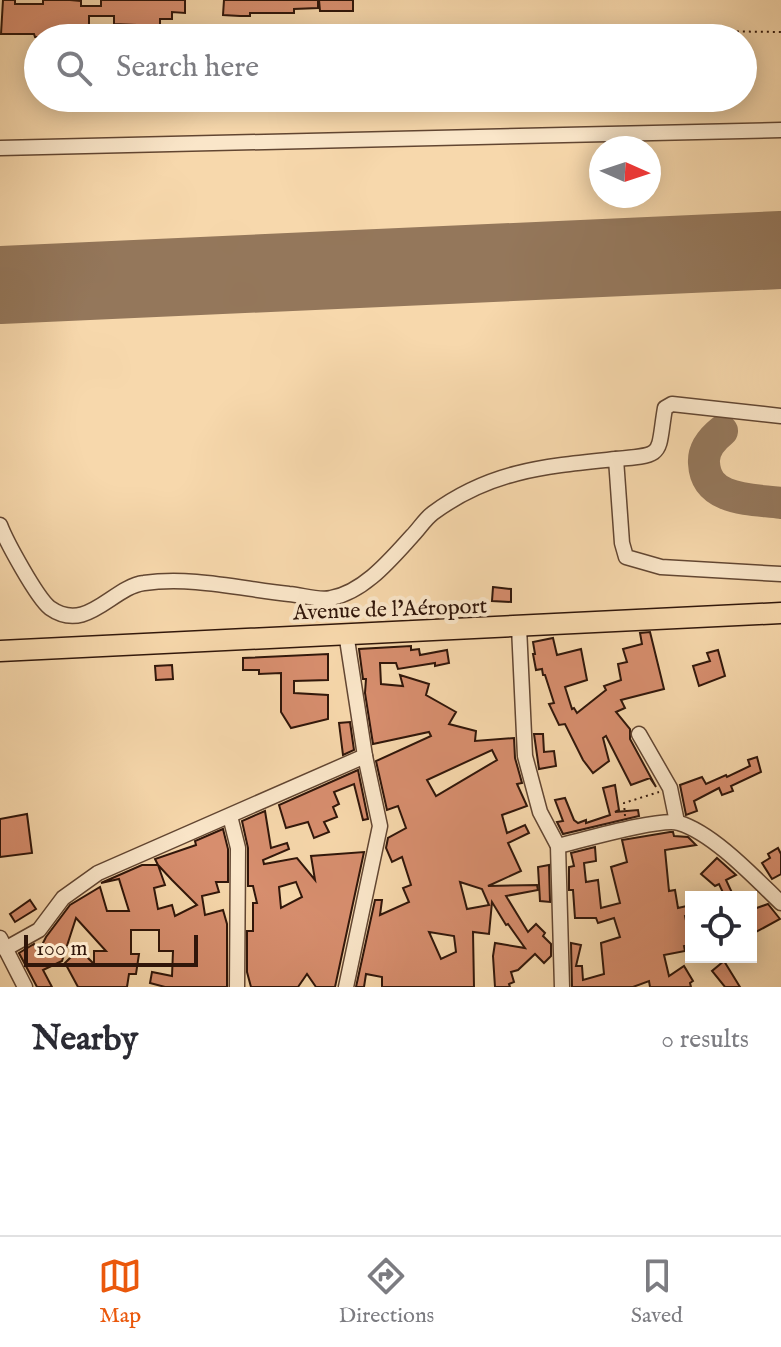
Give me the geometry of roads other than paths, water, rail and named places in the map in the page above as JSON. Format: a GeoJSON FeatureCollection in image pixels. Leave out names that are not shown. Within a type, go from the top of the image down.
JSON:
{"type":"FeatureCollection","features":[{"type":"Feature","properties":{"kind":"highway","name":"Avenue de l'Aéroport"},"geometry":{"type":"LineString","coordinates":[[0,651],[781,613]]}},
{"type":"Feature","properties":{"kind":"street"},"geometry":{"type":"LineString","coordinates":[[0,148],[781,130]]}},
{"type":"Feature","properties":{"kind":"street"},"geometry":{"type":"LineString","coordinates":[[0,525],[5,539],[42,598],[51,608],[66,614],[80,615],[102,607],[125,588],[143,583],[188,582],[331,598],[364,582],[431,514],[496,478],[531,468],[651,456],[658,450],[665,408],[672,404],[781,416]]}},
{"type":"Feature","properties":{"kind":"street"},"geometry":{"type":"LineString","coordinates":[[616,459],[622,543],[626,557],[661,567],[781,574]]}},
{"type":"Feature","properties":{"kind":"street"},"geometry":{"type":"LineString","coordinates":[[519,627],[525,756],[540,812],[558,846],[562,987]]}},
{"type":"Feature","properties":{"kind":"street"},"geometry":{"type":"LineString","coordinates":[[346,633],[365,756],[379,815],[380,838],[346,987]]}},
{"type":"Feature","properties":{"kind":"street"},"geometry":{"type":"LineString","coordinates":[[639,734],[670,788],[677,822]]}},
{"type":"Feature","properties":{"kind":"street"},"geometry":{"type":"LineString","coordinates":[[25,987],[3,943],[39,930],[63,898],[98,873],[365,756]]}},
{"type":"Feature","properties":{"kind":"street"},"geometry":{"type":"LineString","coordinates":[[230,816],[238,848],[237,987]]}},
{"type":"Feature","properties":{"kind":"street"},"geometry":{"type":"LineString","coordinates":[[558,846],[626,829],[677,822],[699,833],[739,863],[781,903]]}}]}
